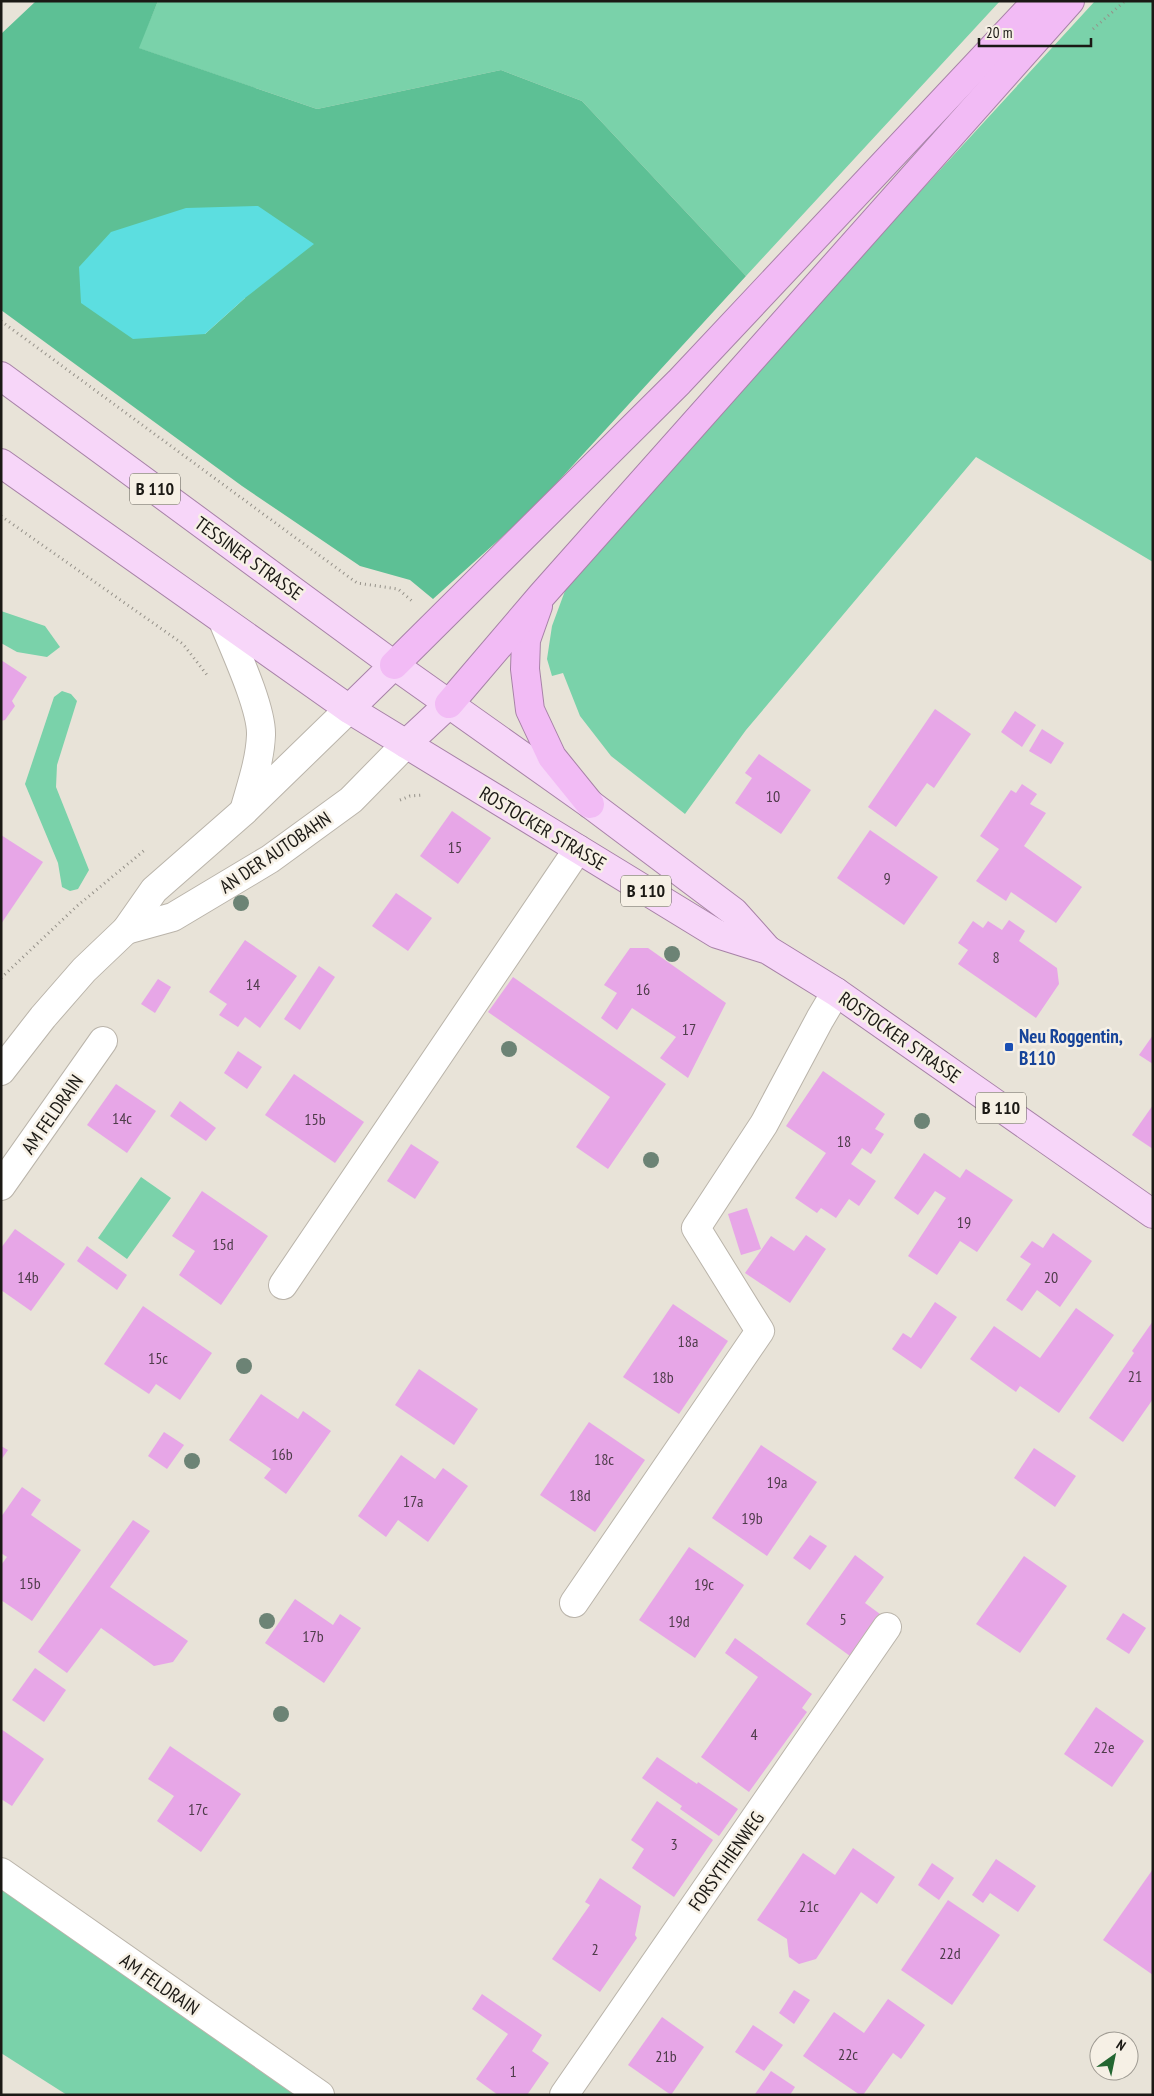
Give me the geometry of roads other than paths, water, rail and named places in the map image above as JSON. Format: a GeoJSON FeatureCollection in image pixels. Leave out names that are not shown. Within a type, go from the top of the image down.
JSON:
{"type":"FeatureCollection","features":[{"type":"Feature","properties":{"kind":"highway"},"geometry":{"type":"LineString","coordinates":[[394,664],[678,382],[1037,1]]}},
{"type":"Feature","properties":{"kind":"highway"},"geometry":{"type":"LineString","coordinates":[[449,704],[542,595],[1070,1]]}},
{"type":"Feature","properties":{"kind":"highway"},"geometry":{"type":"LineString","coordinates":[[542,595],[526,640],[525,669],[530,710],[552,757],[590,804]]}},
{"type":"Feature","properties":{"kind":"main road","name":"TESSINER STRASSE"},"geometry":{"type":"LineString","coordinates":[[1,376],[449,704]]}},
{"type":"Feature","properties":{"kind":"main road","name":"B 110"},"geometry":{"type":"LineString","coordinates":[[1,463],[349,709]]}},
{"type":"Feature","properties":{"kind":"main road"},"geometry":{"type":"LineString","coordinates":[[349,709],[394,664]]}},
{"type":"Feature","properties":{"kind":"main road"},"geometry":{"type":"LineString","coordinates":[[406,744],[449,704]]}},
{"type":"Feature","properties":{"kind":"main road","name":"ROSTOCKER STRASSE"},"geometry":{"type":"LineString","coordinates":[[449,704],[590,804],[734,912],[768,950]]}},
{"type":"Feature","properties":{"kind":"main road","name":"ROSTOCKER STRASSE"},"geometry":{"type":"LineString","coordinates":[[349,709],[717,934],[768,950],[836,992],[1153,1214]]}},
{"type":"Feature","properties":{"kind":"street"},"geometry":{"type":"LineString","coordinates":[[223,621],[256,708],[261,734],[256,769],[243,812]]}},
{"type":"Feature","properties":{"kind":"street","name":"AN DER AUTOBAHN"},"geometry":{"type":"LineString","coordinates":[[1,1071],[43,1017],[84,970],[126,930],[154,890],[243,812],[349,709]]}},
{"type":"Feature","properties":{"kind":"street","name":"AN DER AUTOBAHN"},"geometry":{"type":"LineString","coordinates":[[126,930],[173,917],[270,859],[351,800],[406,744]]}},
{"type":"Feature","properties":{"kind":"street"},"geometry":{"type":"LineString","coordinates":[[283,1285],[578,849]]}},
{"type":"Feature","properties":{"kind":"street"},"geometry":{"type":"LineString","coordinates":[[574,1604],[760,1331],[696,1228],[764,1124],[836,992]]}},
{"type":"Feature","properties":{"kind":"street","name":"AM FELDRAIN"},"geometry":{"type":"LineString","coordinates":[[1,1186],[103,1041]]}},
{"type":"Feature","properties":{"kind":"street","name":"FORSYTHIENWEG"},"geometry":{"type":"LineString","coordinates":[[564,2095],[887,1627]]}},
{"type":"Feature","properties":{"kind":"street","name":"AM FELDRAIN"},"geometry":{"type":"LineString","coordinates":[[1,1872],[320,2095]]}},
{"type":"Feature","properties":{"kind":"water"},"geometry":{"type":"Polygon","coordinates":[[[258,206],[314,244],[245,298],[205,334],[133,339],[81,303],[79,267],[111,232],[186,208],[258,206]]]}},
{"type":"Feature","properties":{"kind":"place","name":"Neu Roggentin, B110"},"geometry":{"type":"Point","coordinates":[1009,1047]}}]}
